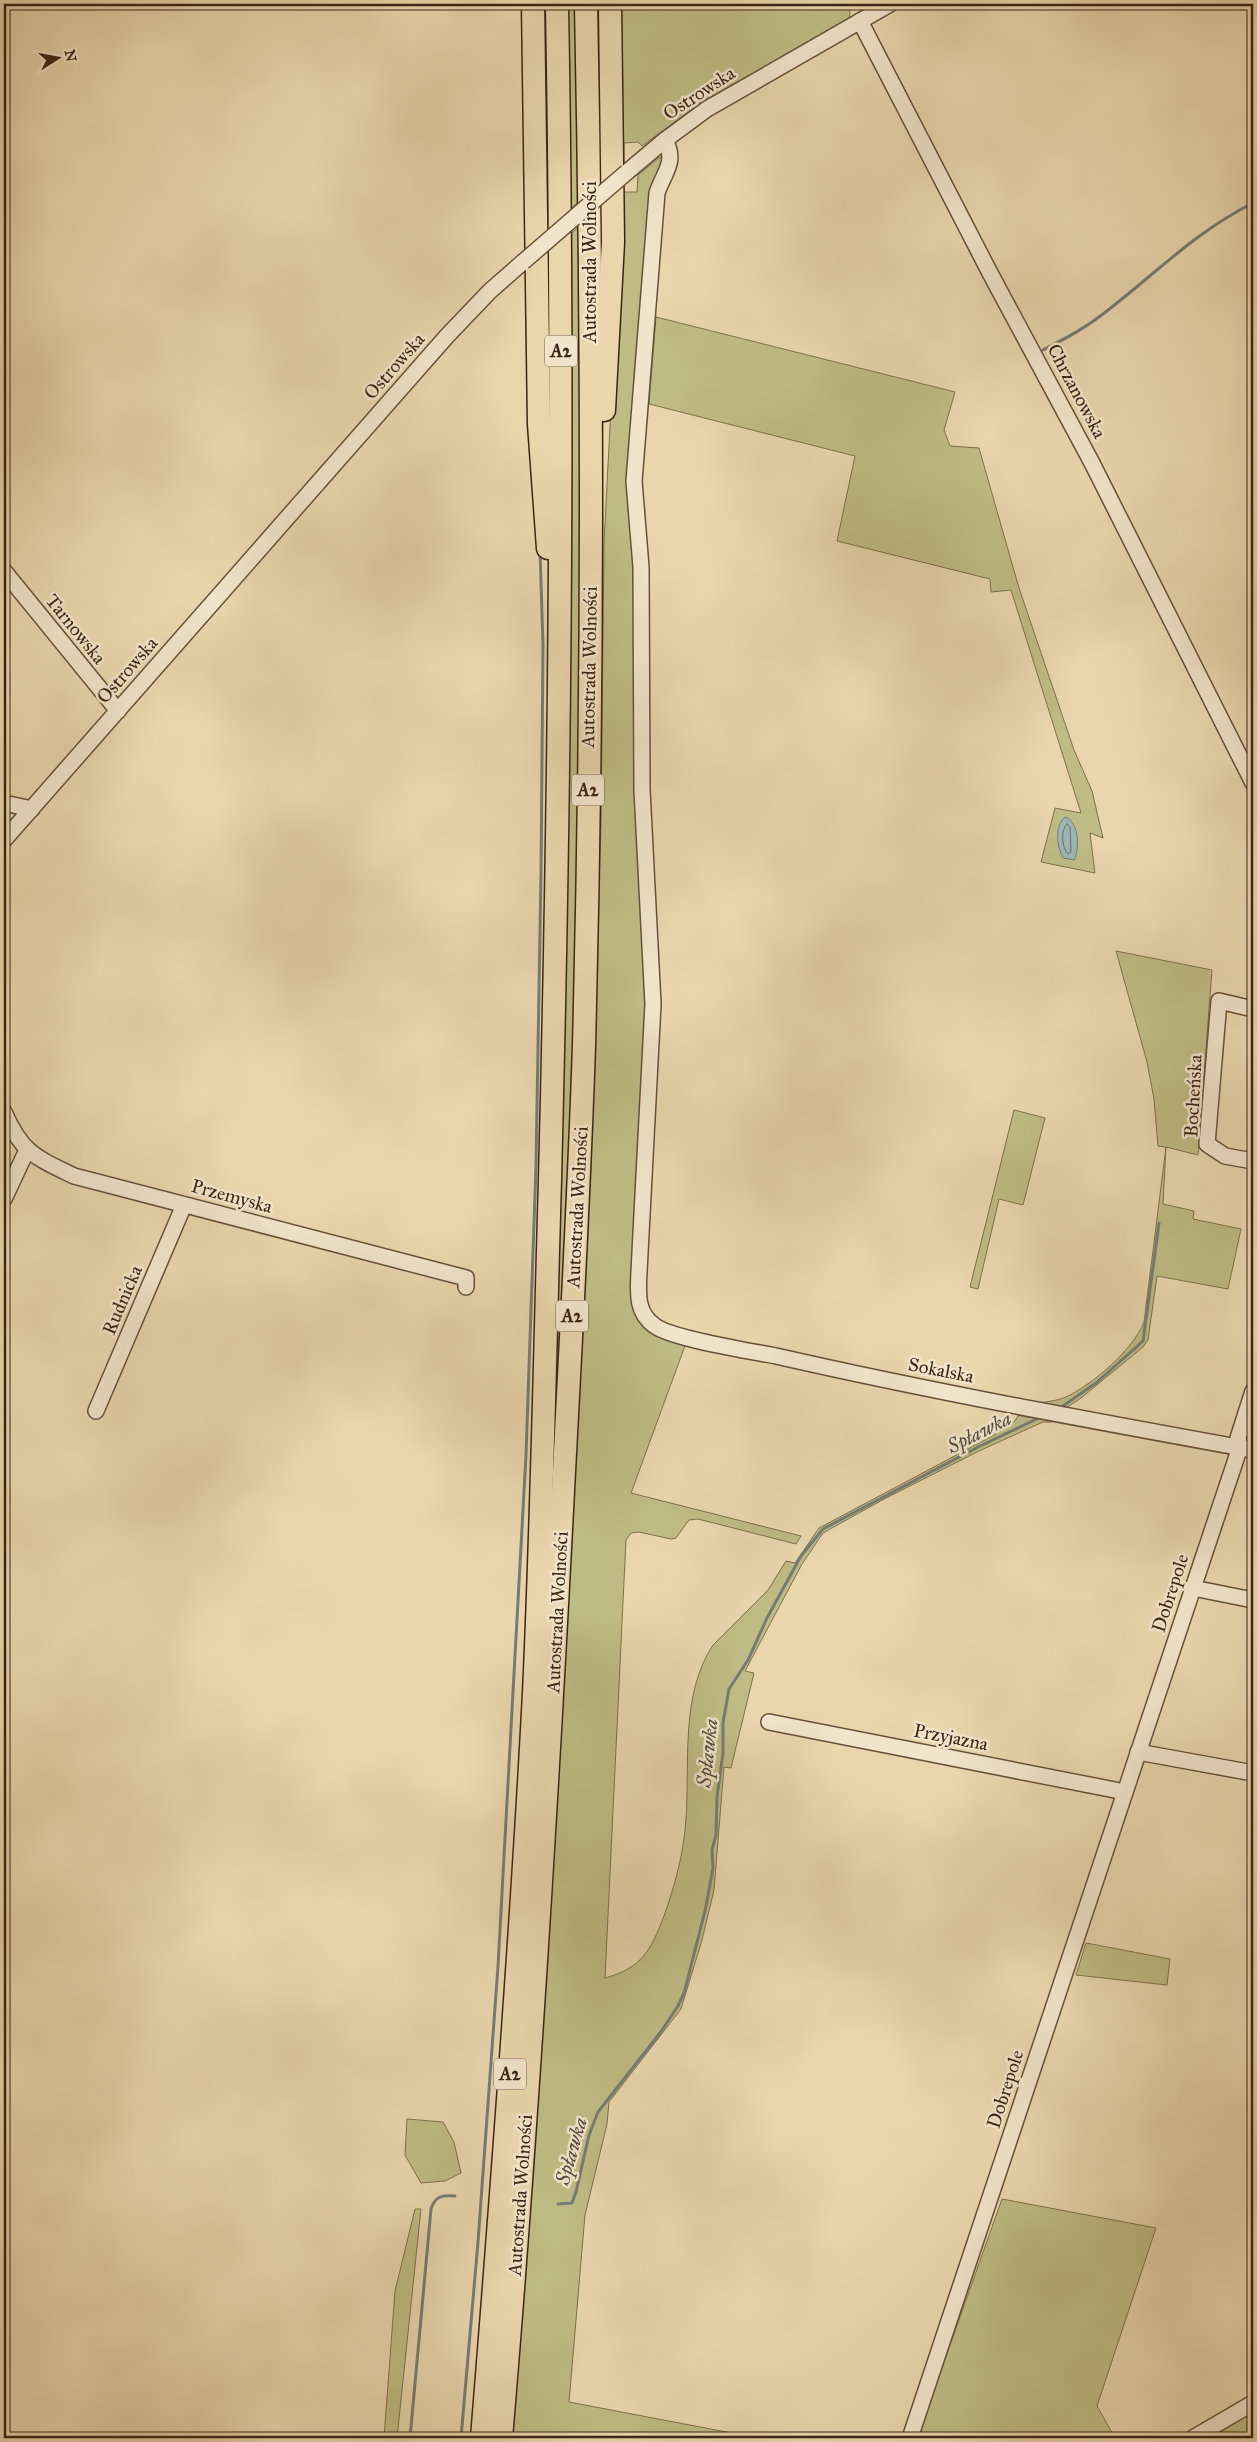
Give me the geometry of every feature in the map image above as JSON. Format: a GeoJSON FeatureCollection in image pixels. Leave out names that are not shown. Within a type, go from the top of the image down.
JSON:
{"type":"FeatureCollection","features":[{"type":"Feature","properties":{"kind":"highway"},"geometry":{"type":"LineString","coordinates":[[533,4],[539,424],[560,698]]}},
{"type":"Feature","properties":{"kind":"highway","name":"Autostrada Wolności"},"geometry":{"type":"LineString","coordinates":[[482,2438],[512,2051],[534,1696],[548,1234],[560,698],[562,355],[557,4]]}},
{"type":"Feature","properties":{"kind":"highway","name":"Autostrada Wolności"},"geometry":{"type":"LineString","coordinates":[[501,2438],[525,2134],[542,1872],[578,1203],[584,1038],[590,542],[590,289],[586,4]]}},
{"type":"Feature","properties":{"kind":"highway"},"geometry":{"type":"LineString","coordinates":[[590,542],[599,493],[611,286],[613,192],[610,4]]}},
{"type":"Feature","properties":{"kind":"street","name":"Ostrowska"},"geometry":{"type":"LineString","coordinates":[[4,840],[453,329],[490,291],[665,140],[714,105],[890,4]]}},
{"type":"Feature","properties":{"kind":"street","name":"Chrzanowska"},"geometry":{"type":"LineString","coordinates":[[860,21],[990,273],[1092,463],[1253,783]]}},
{"type":"Feature","properties":{"kind":"street","name":"Sokalska"},"geometry":{"type":"LineString","coordinates":[[665,140],[671,150],[671,158],[657,194],[634,481],[642,566],[642,790],[653,1004],[638,1300],[642,1311],[656,1328],[683,1336],[831,1369],[1246,1449]]}},
{"type":"Feature","properties":{"kind":"street","name":"Tarnowska"},"geometry":{"type":"LineString","coordinates":[[4,571],[118,711]]}},
{"type":"Feature","properties":{"kind":"street"},"geometry":{"type":"LineString","coordinates":[[4,803],[32,809]]}},
{"type":"Feature","properties":{"kind":"street","name":"Bocheńska"},"geometry":{"type":"LineString","coordinates":[[1253,1009],[1219,1001],[1207,1144],[1225,1156],[1253,1161]]}},
{"type":"Feature","properties":{"kind":"street","name":"Przemyska"},"geometry":{"type":"LineString","coordinates":[[4,1112],[14,1134],[27,1150],[35,1157],[74,1176],[466,1278],[466,1287]]}},
{"type":"Feature","properties":{"kind":"street"},"geometry":{"type":"LineString","coordinates":[[4,1200],[27,1150]]}},
{"type":"Feature","properties":{"kind":"street","name":"Rudnicka"},"geometry":{"type":"LineString","coordinates":[[96,1411],[184,1204]]}},
{"type":"Feature","properties":{"kind":"street"},"geometry":{"type":"LineString","coordinates":[[1246,1449],[1238,1438],[1253,1391]]}},
{"type":"Feature","properties":{"kind":"street","name":"Dobrepole"},"geometry":{"type":"LineString","coordinates":[[910,2438],[1193,1588],[1246,1449]]}},
{"type":"Feature","properties":{"kind":"street"},"geometry":{"type":"LineString","coordinates":[[1193,1588],[1253,1600]]}},
{"type":"Feature","properties":{"kind":"street","name":"Przyjazna"},"geometry":{"type":"LineString","coordinates":[[770,1722],[1125,1792]]}},
{"type":"Feature","properties":{"kind":"street"},"geometry":{"type":"LineString","coordinates":[[1138,1752],[1253,1773]]}},
{"type":"Feature","properties":{"kind":"street"},"geometry":{"type":"LineString","coordinates":[[1193,2438],[1253,2403]]}},
{"type":"Feature","properties":{"kind":"shaded area"},"geometry":{"type":"Polygon","coordinates":[[[564,4],[580,4],[583,198],[567,212],[564,4]]]}},
{"type":"Feature","properties":{"kind":"shaded area"},"geometry":{"type":"Polygon","coordinates":[[[617,4],[846,4],[850,12],[849,20],[703,101],[642,146],[638,142],[624,143],[624,163],[619,167],[617,4]]]}},
{"type":"Feature","properties":{"kind":"shaded area"},"geometry":{"type":"Polygon","coordinates":[[[660,157],[662,160],[660,165],[663,166],[634,545],[646,993],[635,1304],[686,1343],[631,1493],[801,1536],[796,1544],[698,1519],[689,1520],[676,1538],[671,1539],[639,1532],[631,1533],[626,1540],[605,1978],[628,1969],[644,1956],[654,1939],[668,1904],[678,1868],[685,1831],[691,1707],[695,1685],[713,1645],[768,1590],[786,1561],[795,1563],[819,1528],[996,1434],[994,1431],[1015,1421],[1020,1413],[1053,1419],[1052,1422],[1043,1422],[979,1451],[886,1498],[823,1533],[802,1564],[745,1671],[754,1673],[731,1768],[724,1767],[714,1890],[702,1940],[681,2009],[609,2102],[607,2124],[585,2215],[569,2402],[758,2438],[512,2438],[549,1931],[587,1237],[601,826],[604,543],[622,192],[637,192],[638,175],[660,157]]]}},
{"type":"Feature","properties":{"kind":"shaded area"},"geometry":{"type":"Polygon","coordinates":[[[583,223],[584,428],[575,1128],[511,2165],[567,237],[583,223]]]}},
{"type":"Feature","properties":{"kind":"shaded area"},"geometry":{"type":"Polygon","coordinates":[[[656,317],[955,392],[944,430],[950,446],[979,448],[1019,588],[1074,750],[1092,791],[1103,838],[1090,833],[1095,873],[1041,862],[1055,808],[1081,813],[1011,590],[991,592],[990,579],[837,541],[855,456],[649,404],[656,317]]]}},
{"type":"Feature","properties":{"kind":"shaded area"},"geometry":{"type":"Polygon","coordinates":[[[1116,951],[1212,970],[1198,1155],[1158,1146],[1154,1099],[1147,1062],[1116,951]]]}},
{"type":"Feature","properties":{"kind":"shaded area"},"geometry":{"type":"Polygon","coordinates":[[[1014,1110],[1045,1118],[1023,1205],[999,1199],[978,1289],[970,1287],[1014,1110]]]}},
{"type":"Feature","properties":{"kind":"shaded area"},"geometry":{"type":"Polygon","coordinates":[[[1166,1147],[1163,1204],[1194,1211],[1193,1219],[1241,1229],[1228,1289],[1157,1276],[1148,1340],[1143,1347],[1081,1398],[1063,1410],[1035,1403],[1066,1397],[1088,1384],[1122,1355],[1139,1333],[1144,1322],[1166,1147]]]}},
{"type":"Feature","properties":{"kind":"shaded area"},"geometry":{"type":"Polygon","coordinates":[[[1086,1943],[1170,1959],[1167,1985],[1076,1975],[1086,1943]]]}},
{"type":"Feature","properties":{"kind":"shaded area"},"geometry":{"type":"Polygon","coordinates":[[[407,2119],[443,2122],[454,2142],[461,2173],[445,2181],[421,2183],[405,2155],[407,2119]]]}},
{"type":"Feature","properties":{"kind":"shaded area"},"geometry":{"type":"Polygon","coordinates":[[[1002,2199],[1156,2228],[1097,2406],[1115,2438],[917,2438],[1002,2199]]]}},
{"type":"Feature","properties":{"kind":"shaded area"},"geometry":{"type":"Polygon","coordinates":[[[415,2209],[421,2209],[397,2438],[384,2438],[395,2291],[415,2209]]]}},
{"type":"Feature","properties":{"kind":"shaded area"},"geometry":{"type":"Polygon","coordinates":[[[1253,2406],[1253,2438],[1200,2438],[1253,2406]]]}},
{"type":"Feature","properties":{"kind":"water"},"geometry":{"type":"Polygon","coordinates":[[[1065,817],[1070,820],[1076,829],[1077,849],[1074,860],[1063,858],[1059,848],[1058,831],[1065,817]]]}},
{"type":"Feature","properties":{"kind":"waterway"},"geometry":{"type":"LineString","coordinates":[[1043,350],[1096,319],[1193,241],[1232,214],[1253,203]]}},
{"type":"Feature","properties":{"kind":"waterway"},"geometry":{"type":"LineString","coordinates":[[461,2438],[478,2242],[498,1966],[526,1455],[536,1165],[541,874],[543,645],[540,551]]}},
{"type":"Feature","properties":{"kind":"waterway","name":"Spławka"},"geometry":{"type":"LineString","coordinates":[[1060,1408],[1096,1383],[1143,1341],[1159,1223]]}},
{"type":"Feature","properties":{"kind":"waterway","name":"Spławka"},"geometry":{"type":"LineString","coordinates":[[558,2204],[572,2203],[589,2135],[598,2112],[660,2033],[678,2006],[684,1993],[705,1911],[713,1868],[712,1850],[716,1835],[717,1797],[723,1753],[723,1723],[729,1689],[748,1660],[767,1618],[801,1556],[823,1529],[978,1447],[1041,1417]]}},
{"type":"Feature","properties":{"kind":"waterway","name":"Spławka"},"geometry":{"type":"LineString","coordinates":[[410,2438],[431,2209],[435,2201],[440,2197],[455,2196]]}}]}
